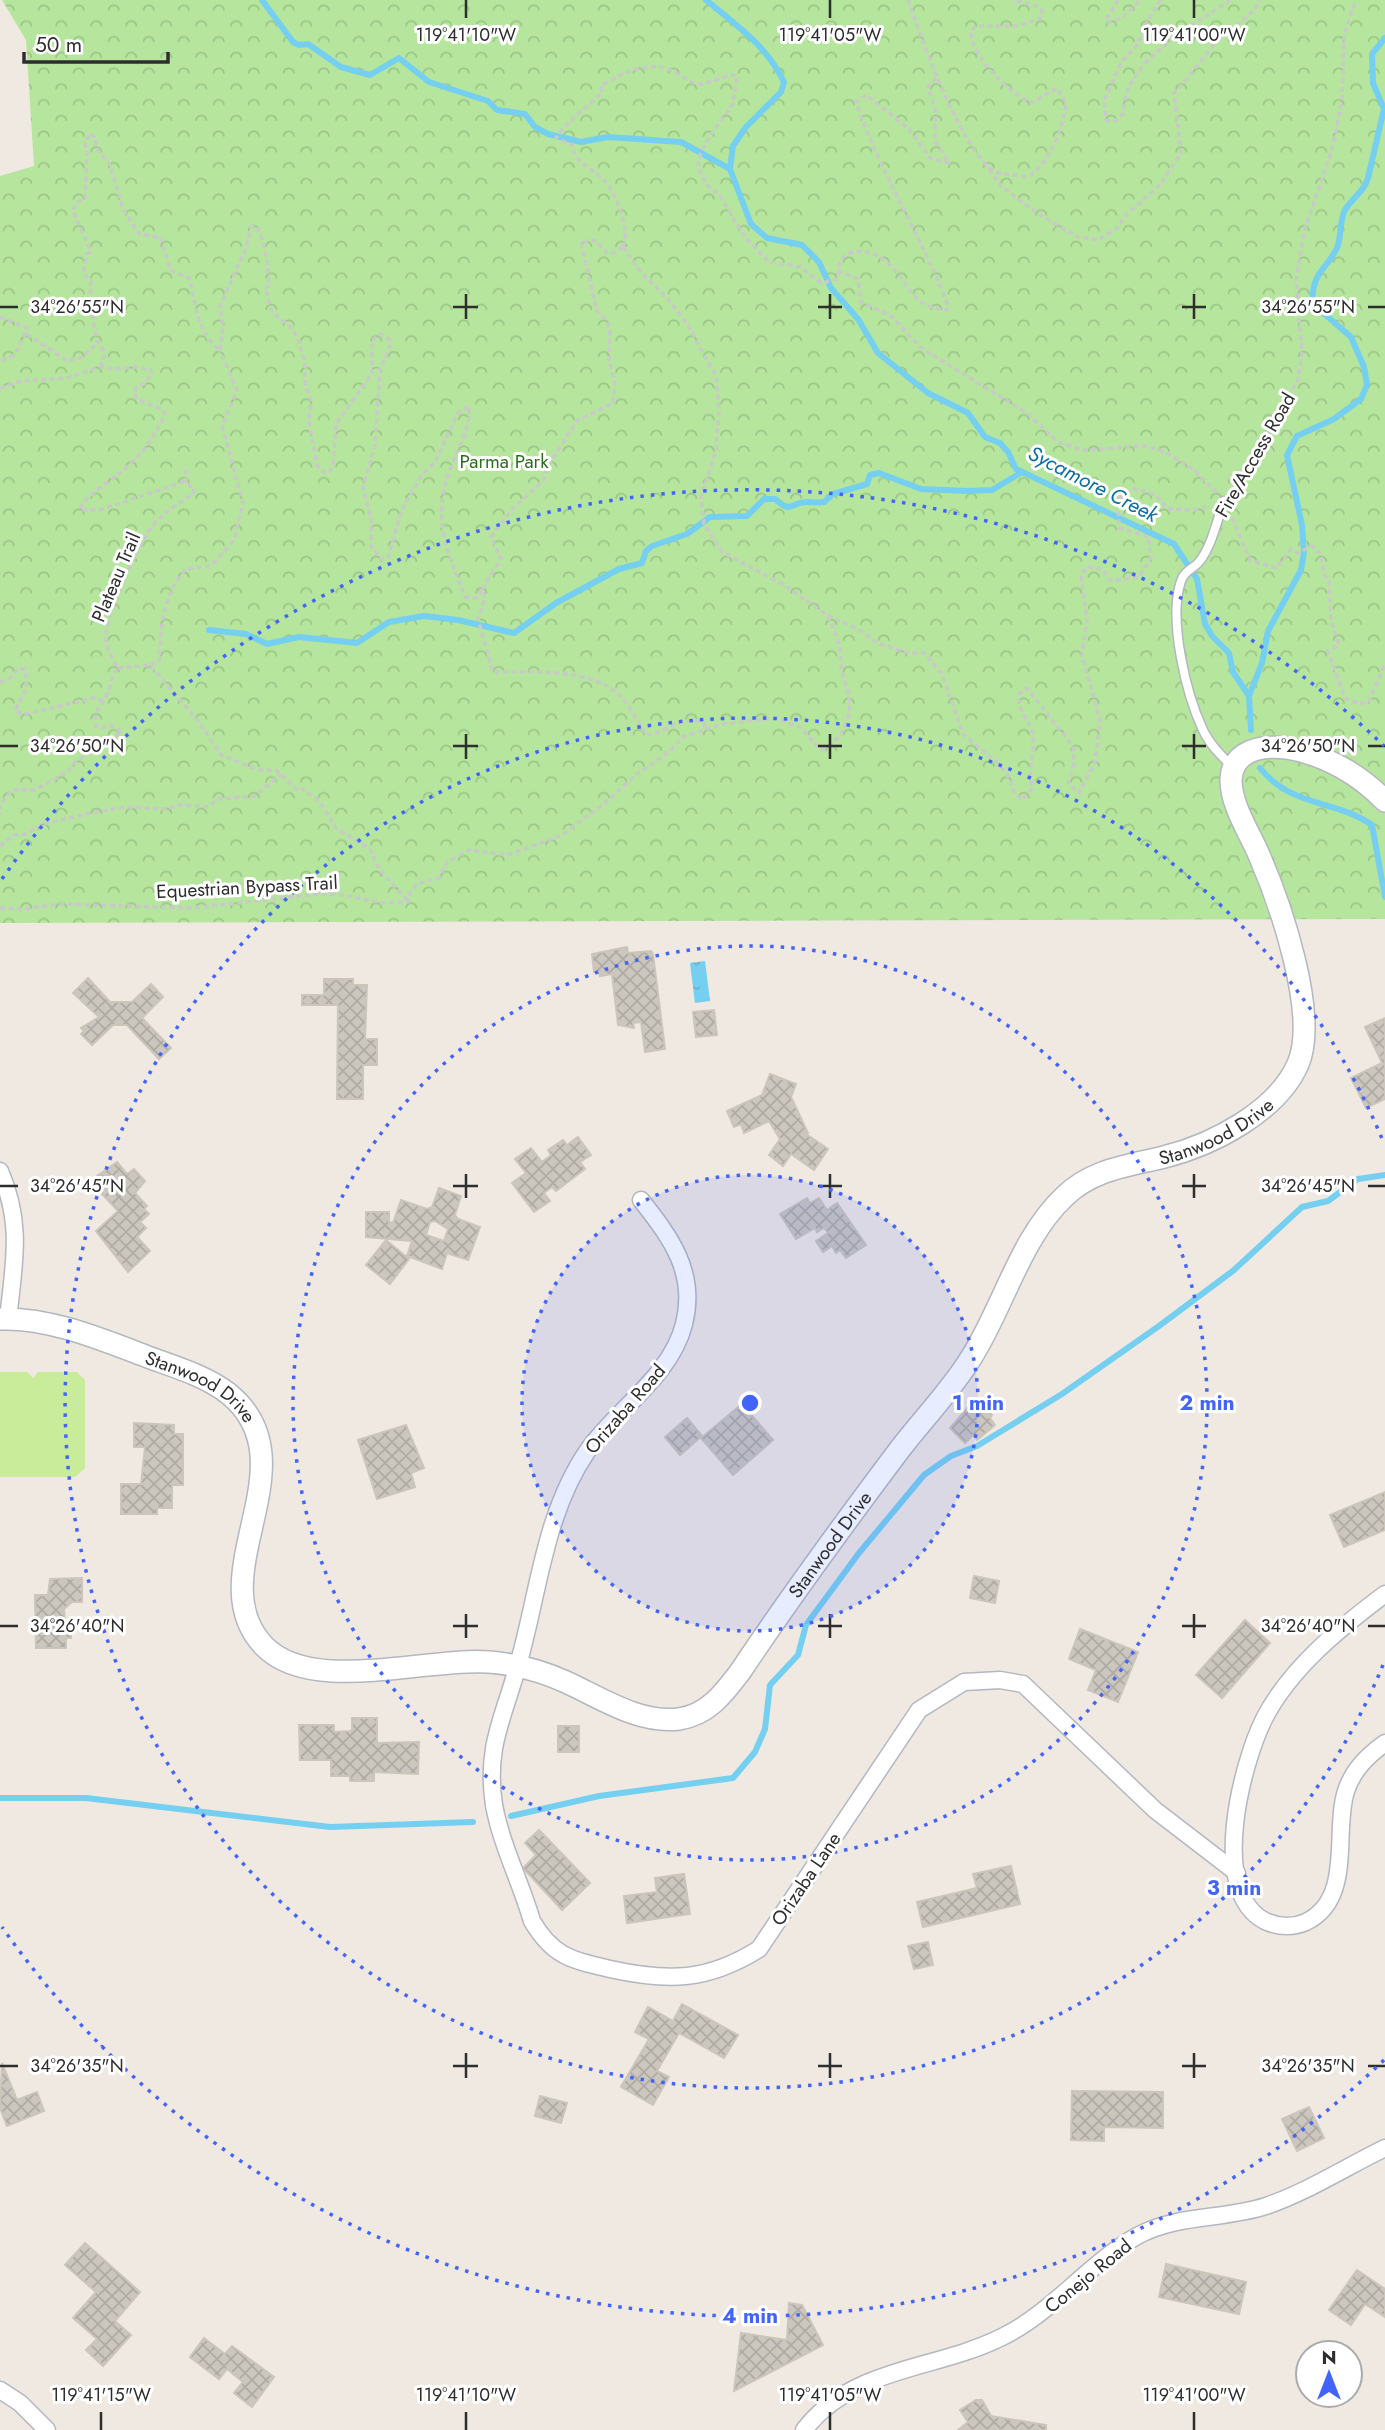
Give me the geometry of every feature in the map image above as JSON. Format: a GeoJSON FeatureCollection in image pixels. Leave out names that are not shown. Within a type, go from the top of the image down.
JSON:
{"type":"FeatureCollection","features":[{"type":"Feature","properties":{"kind":"main road"},"geometry":{"type":"LineString","coordinates":[[1233,767],[1245,753],[1260,747],[1300,751],[1321,758],[1361,779],[1385,802]]}},
{"type":"Feature","properties":{"kind":"main road","name":"Stanwood Drive"},"geometry":{"type":"LineString","coordinates":[[4,1319],[44,1324],[156,1360],[215,1386],[242,1408],[256,1435],[261,1469],[258,1507],[242,1575],[241,1597],[252,1630],[273,1654],[290,1663],[320,1670],[467,1661],[518,1666],[563,1680],[642,1716],[680,1719],[710,1706],[740,1672],[887,1467],[960,1376],[1034,1239],[1063,1198],[1094,1175],[1166,1157],[1206,1142],[1255,1112],[1285,1085],[1298,1063],[1304,1040],[1298,982],[1269,879],[1234,795],[1233,767]]}},
{"type":"Feature","properties":{"kind":"street"},"geometry":{"type":"LineString","coordinates":[[0,1171],[12,1200],[17,1229],[4,1319]]}},
{"type":"Feature","properties":{"kind":"street","name":"Orizaba Road"},"geometry":{"type":"LineString","coordinates":[[518,1666],[545,1546],[578,1466],[603,1431],[663,1366],[685,1324],[688,1290],[683,1263],[670,1237],[641,1200]]}},
{"type":"Feature","properties":{"kind":"street"},"geometry":{"type":"LineString","coordinates":[[1385,1594],[1314,1655],[1285,1687],[1265,1718],[1251,1751],[1237,1807],[1234,1852],[1240,1893],[1259,1917],[1287,1926],[1304,1923],[1318,1914],[1329,1902],[1340,1858],[1341,1808],[1346,1789],[1367,1756],[1385,1743]]}},
{"type":"Feature","properties":{"kind":"street","name":"Orizaba Lane"},"geometry":{"type":"LineString","coordinates":[[518,1666],[495,1735],[492,1768],[495,1805],[532,1921],[541,1937],[569,1959],[665,1978],[717,1970],[759,1949],[919,1710],[964,1682],[981,1679],[1023,1684],[1155,1810],[1237,1872]]}},
{"type":"Feature","properties":{"kind":"street","name":"Conejo Road"},"geometry":{"type":"LineString","coordinates":[[804,2430],[816,2414],[855,2386],[964,2354],[1038,2316],[1118,2248],[1146,2232],[1177,2221],[1233,2214],[1266,2206],[1385,2148]]}},
{"type":"Feature","properties":{"kind":"street"},"geometry":{"type":"LineString","coordinates":[[0,2390],[20,2403],[47,2430]]}},
{"type":"Feature","properties":{"kind":"lane","name":"Fire/Access Road"},"geometry":{"type":"LineString","coordinates":[[1224,501],[1199,562],[1185,573],[1178,592],[1177,625],[1187,679],[1203,730],[1217,752],[1233,767]]}},
{"type":"Feature","properties":{"kind":"path"},"geometry":{"type":"LineString","coordinates":[[908,0],[945,94],[986,169],[1002,186],[1037,213],[1078,237],[1099,240],[1117,228],[1126,215],[1171,172],[1181,153],[1174,93],[1198,62],[1222,37],[1251,14],[1260,0]]}},
{"type":"Feature","properties":{"kind":"path"},"geometry":{"type":"LineString","coordinates":[[983,160],[1003,175],[1023,177],[1036,172],[1059,132],[1066,103],[1057,88],[1031,103],[1010,91],[971,42],[971,31],[976,26],[1016,26],[1040,19],[1042,11],[1039,7],[1012,0]]}},
{"type":"Feature","properties":{"kind":"path"},"geometry":{"type":"LineString","coordinates":[[1118,0],[1107,18],[1108,23],[1123,17],[1141,0]]}},
{"type":"Feature","properties":{"kind":"path"},"geometry":{"type":"LineString","coordinates":[[1161,0],[1142,30],[1139,43],[1122,61],[1104,101],[1106,120],[1113,122],[1123,114],[1126,92],[1147,63],[1186,27],[1215,12],[1230,0]]}},
{"type":"Feature","properties":{"kind":"path","name":"Fire/Access Road"},"geometry":{"type":"LineString","coordinates":[[1224,501],[1249,472],[1298,380],[1301,353],[1296,280],[1304,232],[1332,149],[1342,101],[1344,35],[1356,0]]}},
{"type":"Feature","properties":{"kind":"path"},"geometry":{"type":"LineString","coordinates":[[220,351],[223,328],[220,306],[246,248],[251,227],[255,226],[266,258],[269,286],[265,288],[272,312],[293,329],[305,363],[305,383],[311,401],[309,422],[317,465],[323,472],[329,472],[333,466],[336,424],[372,373],[372,341],[380,334],[388,339],[390,346],[380,369],[375,445],[363,487],[371,520],[372,546],[382,559],[388,558],[401,512],[421,476],[435,462],[458,413],[468,406],[470,417],[447,475],[440,517],[446,551],[460,589],[465,597],[476,598],[501,559],[491,537],[513,508],[543,481],[548,466],[577,421],[613,403],[615,383],[609,360],[610,329],[606,319],[597,312],[580,242],[596,240],[607,253],[613,253],[623,247],[626,224],[609,186],[576,155],[572,145],[556,138],[561,129],[590,105],[602,92],[601,86],[620,74],[643,67],[670,69],[681,78],[701,84],[737,76],[733,104],[700,155],[698,166],[706,184],[720,197],[742,233],[769,262],[800,267],[821,283],[837,279],[840,261],[848,253],[866,253],[896,270],[920,301],[928,306],[947,310],[948,305],[923,242],[892,190],[890,175],[870,141],[856,102],[866,96],[909,129],[930,158],[949,163],[935,141],[935,107],[928,87],[938,76]]}},
{"type":"Feature","properties":{"kind":"path"},"geometry":{"type":"LineString","coordinates":[[0,815],[0,805],[12,790],[35,790],[67,772],[74,763],[122,732],[118,727],[110,725],[102,728],[96,726],[95,711],[117,668],[150,665],[160,660],[164,606],[177,579],[186,569],[208,566],[228,548],[233,540],[243,503],[222,426],[237,390],[220,351],[204,335],[197,321],[189,278],[170,270],[161,238],[139,234],[122,209],[110,165],[95,146],[96,141],[91,134],[85,143],[85,198],[76,203],[73,211],[91,251],[85,258],[83,272],[91,282],[88,294],[98,343],[105,355],[100,367]]}},
{"type":"Feature","properties":{"kind":"path"},"geometry":{"type":"LineString","coordinates":[[623,247],[639,270],[668,299],[688,325],[716,376],[719,411],[716,450],[701,497],[704,524],[722,552],[784,585],[827,615],[856,628],[880,644],[909,653],[924,653],[942,674],[963,734],[1000,765],[1010,779],[1014,792],[1022,800],[1034,787],[1028,774],[1032,731],[1018,704],[1019,694],[1027,688],[1073,746],[1074,765],[1068,783],[1079,793],[1095,762],[1100,720],[1082,655],[1087,621],[1081,575],[1087,567],[1102,569],[1111,582],[1123,582],[1139,577],[1151,558],[1149,537],[1119,528],[1116,515],[1118,500],[1132,489],[1148,491],[1159,497],[1167,509],[1195,510],[1224,501]]}},
{"type":"Feature","properties":{"kind":"path"},"geometry":{"type":"LineString","coordinates":[[839,273],[858,279],[861,302],[891,316],[921,348],[1027,413],[1058,442],[1083,450],[1146,446],[1165,452],[1194,470],[1224,501],[1250,560],[1276,569],[1291,549],[1298,553],[1312,546],[1321,554],[1324,574],[1329,580],[1331,620],[1339,645],[1328,651],[1345,698],[1359,704],[1370,701],[1385,664]]}},
{"type":"Feature","properties":{"kind":"path"},"geometry":{"type":"LineString","coordinates":[[0,317],[22,323],[27,328],[27,334],[15,355],[0,361]]}},
{"type":"Feature","properties":{"kind":"path"},"geometry":{"type":"LineString","coordinates":[[27,334],[67,361],[80,358],[98,343]]}},
{"type":"Feature","properties":{"kind":"path","name":"Plateau Trail"},"geometry":{"type":"LineString","coordinates":[[0,388],[22,381],[68,378],[100,367],[114,369],[137,366],[152,371],[146,383],[137,387],[134,394],[147,404],[163,410],[165,415],[151,441],[130,465],[84,501],[80,510],[100,510],[186,483],[191,484],[192,494],[177,503],[153,525],[115,605],[106,634],[108,650],[117,668]]}},
{"type":"Feature","properties":{"kind":"path"},"geometry":{"type":"LineString","coordinates":[[186,470],[186,483]]}},
{"type":"Feature","properties":{"kind":"path"},"geometry":{"type":"LineString","coordinates":[[482,589],[485,597],[478,618],[494,672],[554,672],[594,681],[621,697],[646,735],[659,734],[672,723],[687,720],[704,723],[705,730]]}},
{"type":"Feature","properties":{"kind":"path"},"geometry":{"type":"LineString","coordinates":[[408,902],[410,890],[416,883],[439,877],[447,862],[469,850],[508,855],[562,835],[606,803],[637,774],[670,751],[683,737],[723,724],[777,718],[801,728],[821,750],[832,746],[842,731],[850,698],[841,664],[842,651],[827,615]]}},
{"type":"Feature","properties":{"kind":"path"},"geometry":{"type":"LineString","coordinates":[[150,665],[198,721],[221,755],[259,771],[276,770],[296,789],[300,787],[311,792],[336,828],[370,849],[379,869],[408,902]]}},
{"type":"Feature","properties":{"kind":"path"},"geometry":{"type":"LineString","coordinates":[[0,682],[8,680],[18,669],[25,669],[28,686],[24,700],[15,710],[22,715],[97,697],[102,701]]}},
{"type":"Feature","properties":{"kind":"path"},"geometry":{"type":"LineString","coordinates":[[0,846],[14,835],[27,834],[40,825],[95,812],[127,807],[164,809],[187,804],[208,807],[218,799],[255,796],[281,774]]}},
{"type":"Feature","properties":{"kind":"path","name":"Equestrian Bypass Trail"},"geometry":{"type":"LineString","coordinates":[[0,908],[22,909],[61,904],[192,908],[320,894],[344,895],[381,904],[408,902]]}},
{"type":"Feature","properties":{"kind":"green space","name":"Parma Park"},"geometry":{"type":"Polygon","coordinates":[[[2,0],[1385,0],[1385,919],[0,923],[0,176],[34,166],[26,40],[2,0]]]}},
{"type":"Feature","properties":{"kind":"green space"},"geometry":{"type":"Polygon","coordinates":[[[0,1372],[27,1372],[33,1378],[38,1372],[77,1372],[85,1380],[85,1468],[75,1477],[0,1477],[0,1372]]]}},
{"type":"Feature","properties":{"kind":"water"},"geometry":{"type":"Polygon","coordinates":[[[705,961],[710,1001],[695,1003],[690,963],[705,961]]]}},
{"type":"Feature","properties":{"kind":"building"},"geometry":{"type":"Polygon","coordinates":[[[627,947],[628,953],[651,951],[653,954],[665,1049],[645,1052],[641,1022],[633,1023],[634,1028],[618,1025],[612,974],[600,976],[599,972],[594,972],[592,954],[627,947]]]}},
{"type":"Feature","properties":{"kind":"building"},"geometry":{"type":"Polygon","coordinates":[[[88,978],[110,1002],[132,1002],[151,984],[163,997],[142,1018],[171,1048],[159,1059],[127,1025],[113,1025],[92,1045],[81,1034],[84,1031],[81,1028],[99,1017],[73,993],[88,978]]]}},
{"type":"Feature","properties":{"kind":"building"},"geometry":{"type":"Polygon","coordinates":[[[324,979],[353,979],[353,985],[367,985],[365,1039],[377,1039],[377,1065],[363,1065],[363,1099],[337,1099],[338,1005],[302,1005],[302,995],[324,995],[324,979]]]}},
{"type":"Feature","properties":{"kind":"building"},"geometry":{"type":"Polygon","coordinates":[[[714,1010],[717,1035],[696,1037],[693,1012],[714,1010]]]}},
{"type":"Feature","properties":{"kind":"building"},"geometry":{"type":"Polygon","coordinates":[[[1385,1018],[1385,1099],[1366,1108],[1351,1078],[1382,1063],[1365,1027],[1385,1018]]]}},
{"type":"Feature","properties":{"kind":"building"},"geometry":{"type":"Polygon","coordinates":[[[770,1074],[796,1084],[791,1097],[808,1133],[806,1134],[828,1149],[814,1170],[791,1154],[783,1166],[769,1155],[780,1139],[769,1121],[744,1133],[741,1124],[734,1127],[727,1111],[762,1095],[770,1074]]]}},
{"type":"Feature","properties":{"kind":"building"},"geometry":{"type":"Polygon","coordinates":[[[578,1137],[591,1155],[580,1162],[585,1169],[556,1191],[552,1187],[544,1193],[550,1201],[534,1212],[512,1183],[526,1173],[515,1159],[531,1148],[542,1162],[551,1155],[548,1150],[563,1140],[567,1145],[578,1137]]]}},
{"type":"Feature","properties":{"kind":"building"},"geometry":{"type":"Polygon","coordinates":[[[117,1162],[127,1174],[134,1169],[145,1181],[135,1193],[147,1206],[144,1209],[149,1214],[140,1222],[146,1228],[137,1237],[150,1251],[128,1272],[96,1231],[118,1211],[90,1181],[117,1162]]]}},
{"type":"Feature","properties":{"kind":"building"},"geometry":{"type":"Polygon","coordinates":[[[439,1188],[461,1196],[455,1215],[458,1219],[480,1227],[468,1260],[447,1253],[442,1269],[407,1256],[412,1241],[366,1237],[366,1212],[389,1212],[389,1222],[393,1223],[401,1200],[427,1209],[432,1207],[439,1188]],[[435,1221],[430,1222],[426,1235],[444,1241],[448,1229],[435,1221]]]}},
{"type":"Feature","properties":{"kind":"building"},"geometry":{"type":"Polygon","coordinates":[[[807,1198],[810,1203],[819,1198],[827,1210],[837,1203],[866,1245],[846,1258],[840,1250],[836,1253],[832,1246],[823,1252],[816,1241],[828,1233],[824,1228],[817,1232],[815,1228],[796,1239],[780,1214],[807,1198]]]}},
{"type":"Feature","properties":{"kind":"building"},"geometry":{"type":"Polygon","coordinates":[[[386,1240],[409,1259],[390,1284],[366,1265],[386,1240]]]}},
{"type":"Feature","properties":{"kind":"building"},"geometry":{"type":"Polygon","coordinates":[[[975,1399],[992,1415],[990,1418],[995,1425],[977,1440],[973,1435],[965,1443],[950,1428],[975,1399]]]}},
{"type":"Feature","properties":{"kind":"building"},"geometry":{"type":"Polygon","coordinates":[[[742,1404],[773,1440],[733,1475],[701,1438],[742,1404]]]}},
{"type":"Feature","properties":{"kind":"building"},"geometry":{"type":"Polygon","coordinates":[[[687,1418],[702,1436],[680,1455],[665,1437],[687,1418]]]}},
{"type":"Feature","properties":{"kind":"building"},"geometry":{"type":"Polygon","coordinates":[[[134,1423],[174,1425],[174,1434],[183,1434],[183,1485],[172,1485],[172,1508],[157,1508],[157,1514],[121,1514],[121,1484],[141,1484],[145,1447],[134,1447],[134,1423]]]}},
{"type":"Feature","properties":{"kind":"building"},"geometry":{"type":"Polygon","coordinates":[[[406,1425],[424,1468],[411,1473],[415,1487],[377,1499],[358,1440],[406,1425]]]}},
{"type":"Feature","properties":{"kind":"building"},"geometry":{"type":"Polygon","coordinates":[[[1385,1492],[1385,1530],[1344,1547],[1330,1515],[1385,1492]]]}},
{"type":"Feature","properties":{"kind":"building"},"geometry":{"type":"Polygon","coordinates":[[[974,1576],[999,1581],[995,1603],[970,1598],[974,1576]]]}},
{"type":"Feature","properties":{"kind":"building"},"geometry":{"type":"Polygon","coordinates":[[[82,1578],[82,1602],[72,1602],[64,1609],[65,1621],[71,1621],[71,1638],[66,1638],[66,1648],[36,1648],[35,1595],[48,1595],[50,1579],[82,1578]]]}},
{"type":"Feature","properties":{"kind":"building"},"geometry":{"type":"Polygon","coordinates":[[[1245,1620],[1270,1643],[1222,1698],[1196,1675],[1245,1620]]]}},
{"type":"Feature","properties":{"kind":"building"},"geometry":{"type":"Polygon","coordinates":[[[1080,1629],[1138,1652],[1118,1702],[1088,1690],[1096,1670],[1069,1659],[1080,1629]]]}},
{"type":"Feature","properties":{"kind":"building"},"geometry":{"type":"Polygon","coordinates":[[[352,1718],[377,1718],[377,1743],[419,1742],[418,1774],[374,1772],[374,1781],[350,1781],[350,1776],[331,1776],[331,1760],[300,1760],[299,1725],[334,1725],[334,1732],[352,1731],[352,1718]]]}},
{"type":"Feature","properties":{"kind":"building"},"geometry":{"type":"Polygon","coordinates":[[[558,1726],[579,1726],[579,1752],[558,1752],[558,1726]]]}},
{"type":"Feature","properties":{"kind":"building"},"geometry":{"type":"Polygon","coordinates":[[[539,1830],[590,1883],[562,1910],[523,1868],[536,1855],[525,1843],[539,1830]]]}},
{"type":"Feature","properties":{"kind":"building"},"geometry":{"type":"Polygon","coordinates":[[[1011,1866],[1020,1904],[923,1927],[917,1902],[977,1888],[973,1874],[1011,1866]]]}},
{"type":"Feature","properties":{"kind":"building"},"geometry":{"type":"Polygon","coordinates":[[[684,1874],[690,1914],[627,1923],[624,1896],[657,1892],[655,1878],[684,1874]]]}},
{"type":"Feature","properties":{"kind":"building"},"geometry":{"type":"Polygon","coordinates":[[[928,1942],[933,1965],[914,1969],[908,1946],[928,1942]]]}},
{"type":"Feature","properties":{"kind":"building"},"geometry":{"type":"Polygon","coordinates":[[[682,2004],[738,2035],[724,2058],[679,2033],[657,2071],[669,2077],[653,2105],[621,2087],[649,2039],[635,2032],[648,2007],[673,2021],[682,2004]]]}},
{"type":"Feature","properties":{"kind":"building"},"geometry":{"type":"Polygon","coordinates":[[[2,2063],[17,2100],[37,2092],[44,2111],[7,2126],[0,2108],[2,2063]]]}},
{"type":"Feature","properties":{"kind":"building"},"geometry":{"type":"Polygon","coordinates":[[[1072,2091],[1163,2092],[1163,2128],[1104,2127],[1104,2141],[1071,2140],[1072,2091]]]}},
{"type":"Feature","properties":{"kind":"building"},"geometry":{"type":"Polygon","coordinates":[[[540,2096],[567,2103],[561,2123],[535,2116],[540,2096]]]}},
{"type":"Feature","properties":{"kind":"building"},"geometry":{"type":"Polygon","coordinates":[[[1309,2107],[1324,2138],[1297,2151],[1282,2119],[1309,2107]]]}},
{"type":"Feature","properties":{"kind":"building"},"geometry":{"type":"Polygon","coordinates":[[[85,2243],[140,2292],[115,2321],[131,2335],[103,2366],[86,2350],[97,2339],[73,2318],[96,2292],[65,2265],[85,2243]]]}},
{"type":"Feature","properties":{"kind":"building"},"geometry":{"type":"Polygon","coordinates":[[[1166,2264],[1246,2282],[1239,2314],[1159,2297],[1166,2264]]]}},
{"type":"Feature","properties":{"kind":"building"},"geometry":{"type":"Polygon","coordinates":[[[1357,2270],[1385,2289],[1385,2317],[1365,2304],[1351,2325],[1329,2310],[1357,2270]]]}},
{"type":"Feature","properties":{"kind":"building"},"geometry":{"type":"Polygon","coordinates":[[[789,2303],[802,2305],[823,2345],[734,2391],[741,2333],[787,2340],[789,2303]]]}},
{"type":"Feature","properties":{"kind":"building"},"geometry":{"type":"Polygon","coordinates":[[[204,2338],[225,2354],[232,2346],[274,2377],[252,2407],[234,2393],[243,2382],[227,2369],[219,2379],[190,2357],[204,2338]]]}},
{"type":"Feature","properties":{"kind":"building"},"geometry":{"type":"Polygon","coordinates":[[[976,2400],[982,2400],[991,2416],[1046,2425],[1046,2430],[958,2430],[968,2422],[960,2410],[976,2400]]]}},
{"type":"Feature","properties":{"kind":"waterway"},"geometry":{"type":"LineString","coordinates":[[262,0],[293,42],[299,45],[308,44],[341,67],[370,75],[399,58],[429,82],[488,101],[497,110],[525,114],[535,127],[548,134],[581,142],[608,137],[681,142],[730,169]]}},
{"type":"Feature","properties":{"kind":"waterway","name":"Sycamore Creek"},"geometry":{"type":"LineString","coordinates":[[706,0],[760,47],[784,82],[781,92],[746,127],[733,146],[730,169],[751,224],[767,238],[802,245],[819,262],[831,288],[858,319],[878,353],[928,393],[968,413],[985,437],[1000,443],[1008,452],[1016,469],[1174,544],[1197,579],[1205,624],[1212,636],[1229,653],[1233,672],[1249,696],[1251,730]]}},
{"type":"Feature","properties":{"kind":"waterway"},"geometry":{"type":"LineString","coordinates":[[1249,696],[1262,663],[1268,631],[1301,570],[1304,552],[1302,525],[1287,455],[1297,436],[1334,419],[1361,399],[1367,385],[1364,367],[1351,337],[1312,303],[1317,277],[1337,248],[1345,210],[1368,178],[1384,109],[1373,83],[1372,54],[1385,38]]}},
{"type":"Feature","properties":{"kind":"waterway"},"geometry":{"type":"LineString","coordinates":[[209,630],[246,634],[267,644],[299,637],[357,643],[389,622],[424,616],[458,620],[514,633],[556,603],[619,569],[642,563],[646,551],[652,546],[687,534],[710,517],[747,516],[764,499],[775,499],[788,507],[801,503],[824,502],[833,494],[867,484],[870,475],[879,473],[921,489],[992,490],[1022,472]]}},
{"type":"Feature","properties":{"kind":"waterway","name":"Sycamore Creek"},"geometry":{"type":"LineString","coordinates":[[1260,768],[1272,781],[1286,790],[1358,817],[1372,825],[1385,897]]}},
{"type":"Feature","properties":{"kind":"waterway"},"geometry":{"type":"LineString","coordinates":[[511,1816],[599,1796],[733,1778],[755,1752],[765,1729],[770,1685],[798,1655],[806,1625],[859,1553],[924,1475],[951,1456],[977,1446],[1062,1394],[1159,1326],[1234,1270],[1302,1207],[1328,1201],[1358,1179],[1385,1175]]}},
{"type":"Feature","properties":{"kind":"waterway"},"geometry":{"type":"LineString","coordinates":[[0,1798],[86,1798],[330,1827],[473,1822]]}}]}
